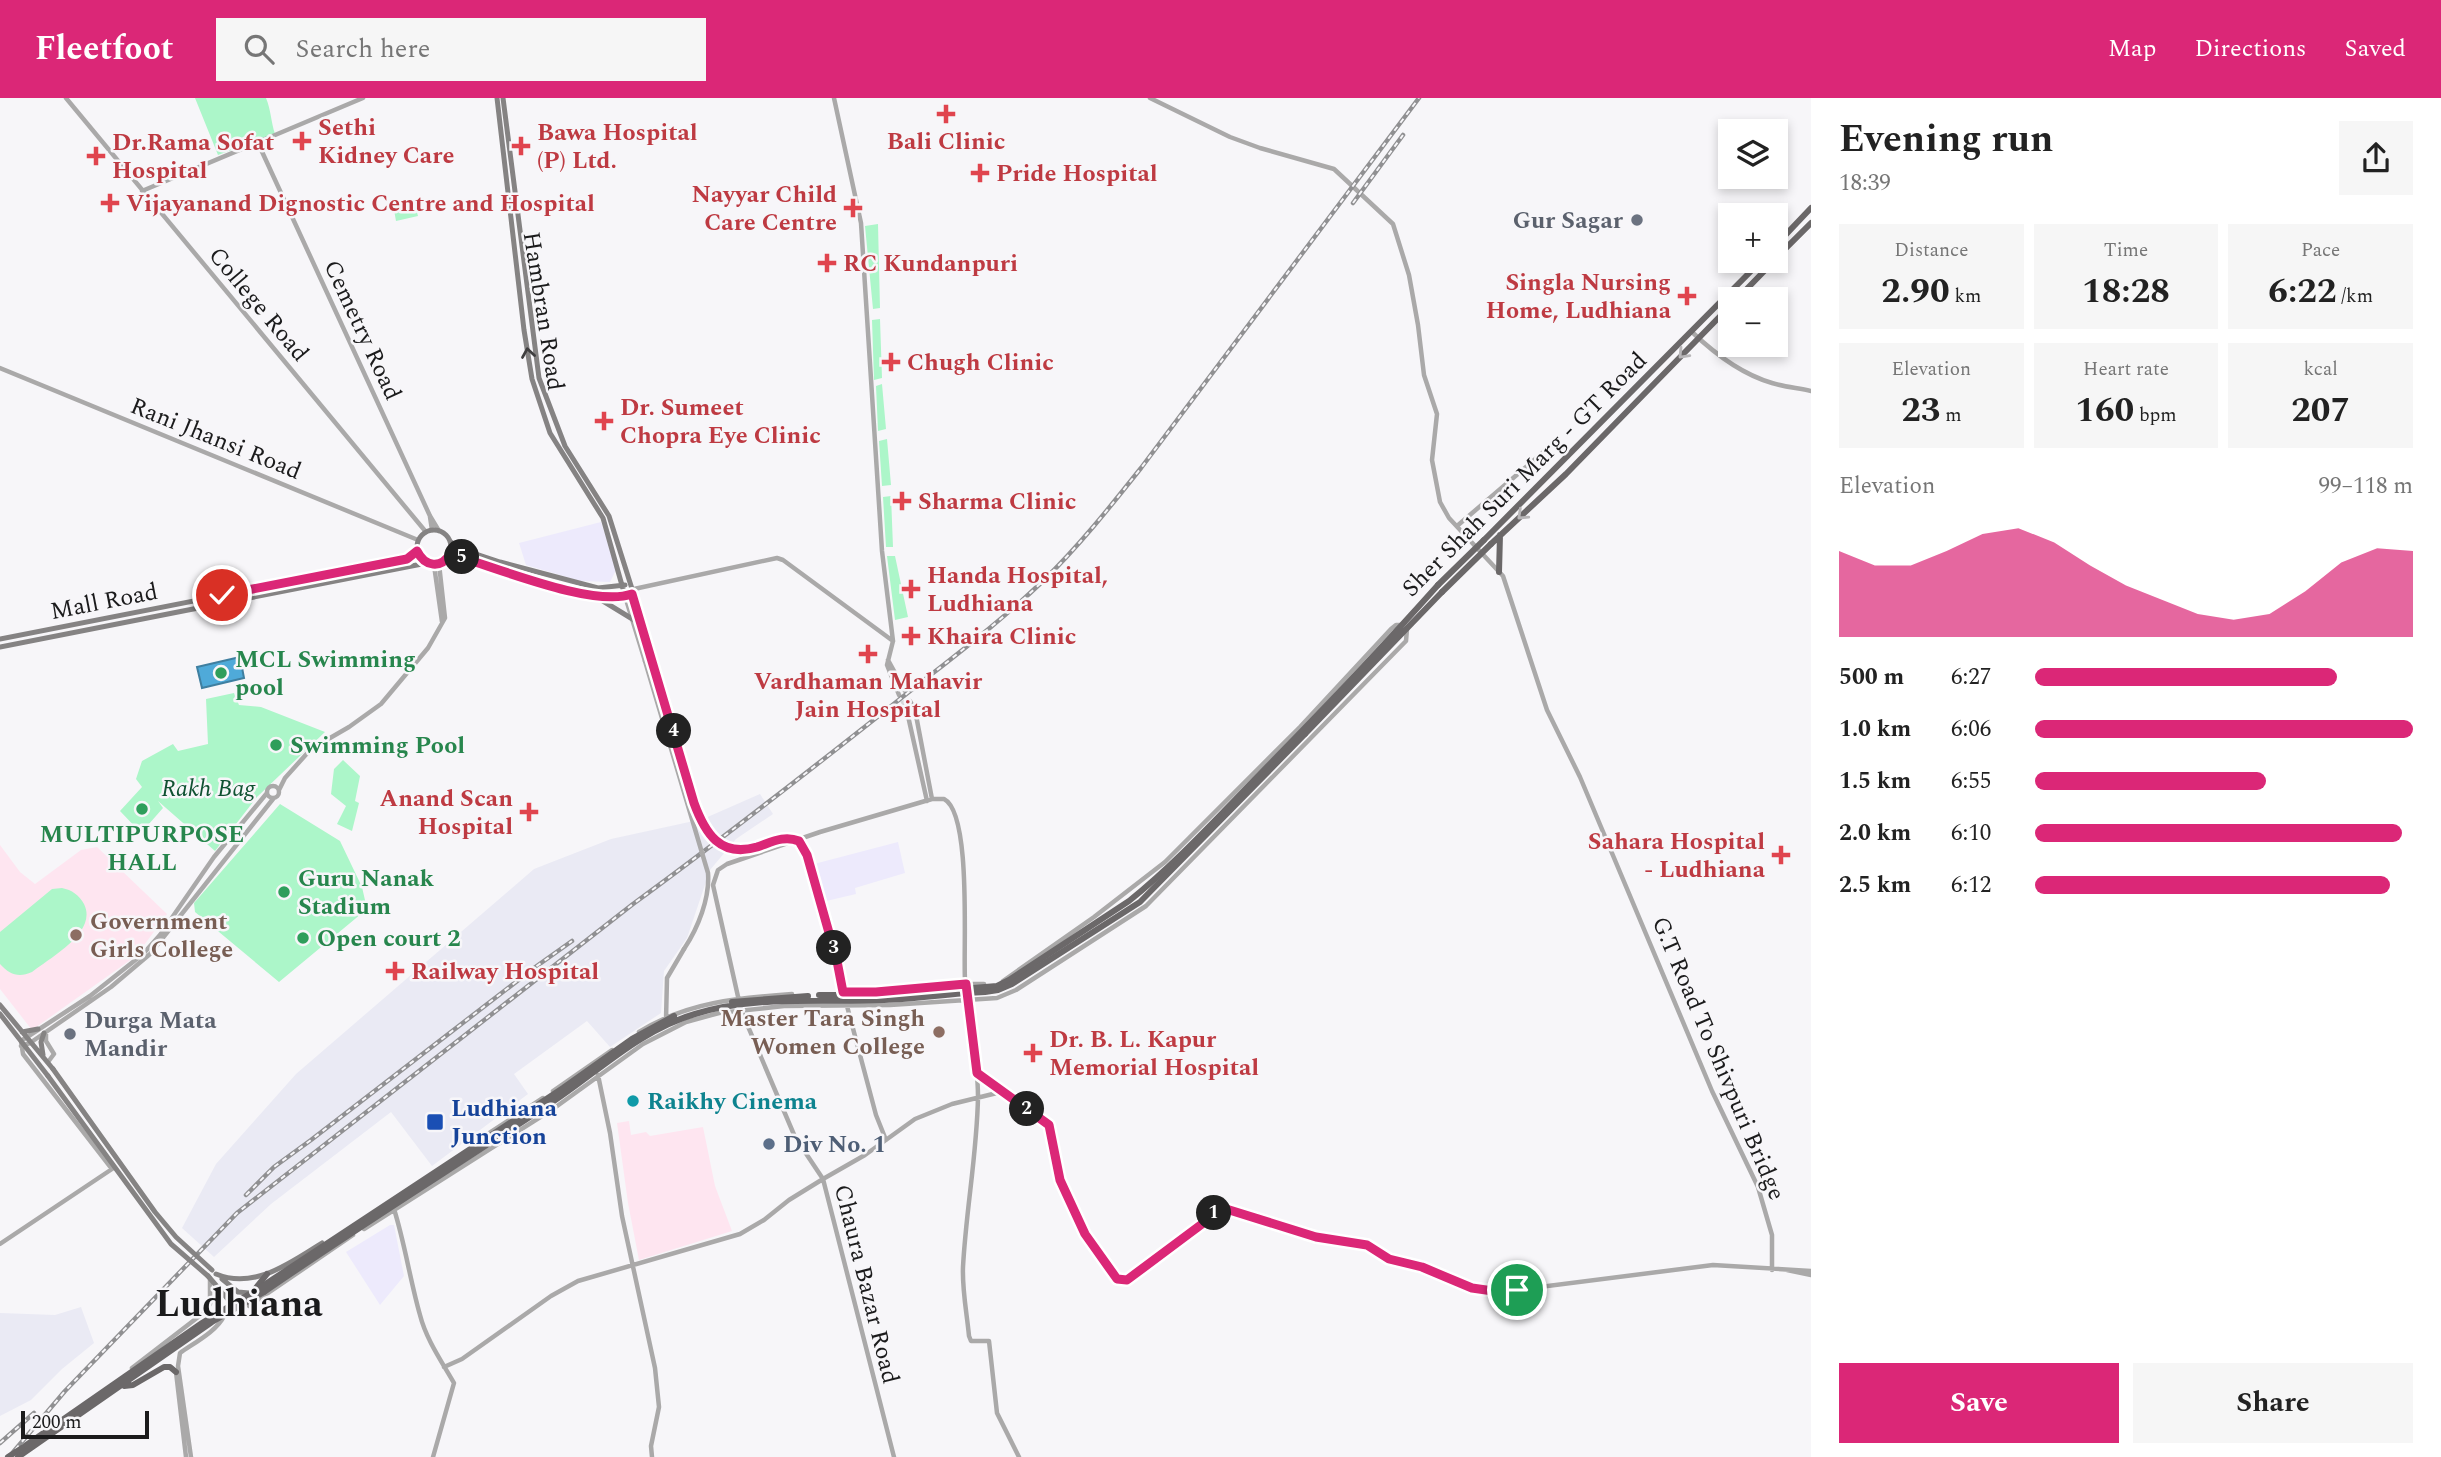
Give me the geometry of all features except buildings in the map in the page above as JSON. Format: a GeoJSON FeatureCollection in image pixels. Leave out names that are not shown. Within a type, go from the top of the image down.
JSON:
{"type":"FeatureCollection","features":[{"type":"Feature","properties":{"kind":"main road","name":"Hambran Road"},"geometry":{"type":"LineString","coordinates":[[497,98],[532,379],[550,433],[603,518],[629,590]]}},
{"type":"Feature","properties":{"kind":"main road","name":"Hambran Road"},"geometry":{"type":"LineString","coordinates":[[503,98],[539,378],[565,446],[609,516],[629,590]]}},
{"type":"Feature","properties":{"kind":"main road"},"geometry":{"type":"LineString","coordinates":[[1788,232],[1811,208]]}},
{"type":"Feature","properties":{"kind":"main road"},"geometry":{"type":"LineString","coordinates":[[1788,247],[1811,223]]}},
{"type":"Feature","properties":{"kind":"main road","name":"Sher Shah Suri Marg - GT Road"},"geometry":{"type":"LineString","coordinates":[[1402,629],[1749,273]]}},
{"type":"Feature","properties":{"kind":"main road"},"geometry":{"type":"LineString","coordinates":[[1749,287],[1762,273]]}},
{"type":"Feature","properties":{"kind":"main road","name":"Sher Shah Suri Marg - GT Road"},"geometry":{"type":"LineString","coordinates":[[1487,542],[1500,535],[1566,474],[1718,318]]}},
{"type":"Feature","properties":{"kind":"main road"},"geometry":{"type":"LineString","coordinates":[[429,531],[439,531],[461,549],[500,562],[598,589],[629,590],[593,595],[574,593],[450,554],[433,564],[417,551],[418,540],[429,531]]}},
{"type":"Feature","properties":{"kind":"main road"},"geometry":{"type":"LineString","coordinates":[[1499,572],[1500,535]]}},
{"type":"Feature","properties":{"kind":"main road"},"geometry":{"type":"LineString","coordinates":[[450,554],[451,542]]}},
{"type":"Feature","properties":{"kind":"main road","name":"Mall Road"},"geometry":{"type":"LineString","coordinates":[[0,639],[407,559],[417,551]]}},
{"type":"Feature","properties":{"kind":"main road","name":"Mall Road"},"geometry":{"type":"LineString","coordinates":[[0,647],[433,564]]}},
{"type":"Feature","properties":{"kind":"main road"},"geometry":{"type":"LineString","coordinates":[[593,595],[634,620]]}},
{"type":"Feature","properties":{"kind":"main road"},"geometry":{"type":"LineString","coordinates":[[235,1306],[240,1300],[663,1020],[697,1009],[746,999],[887,995],[988,987],[1009,980],[1146,888],[1402,629]]}},
{"type":"Feature","properties":{"kind":"main road"},"geometry":{"type":"LineString","coordinates":[[18,1457],[235,1306],[553,1101],[620,1052],[669,1023],[696,1013],[744,1004],[817,999],[886,1000],[985,992],[1012,984],[1140,902],[1402,629]]}},
{"type":"Feature","properties":{"kind":"main road"},"geometry":{"type":"LineString","coordinates":[[0,1005],[48,1076],[171,1244],[238,1292],[251,1293]]}},
{"type":"Feature","properties":{"kind":"main road"},"geometry":{"type":"LineString","coordinates":[[0,1014],[24,1041],[43,1055],[155,1212],[176,1237],[240,1300]]}},
{"type":"Feature","properties":{"kind":"main road"},"geometry":{"type":"LineString","coordinates":[[24,1041],[43,1031]]}},
{"type":"Feature","properties":{"kind":"main road"},"geometry":{"type":"LineString","coordinates":[[43,1031],[43,1055]]}},
{"type":"Feature","properties":{"kind":"main road"},"geometry":{"type":"LineString","coordinates":[[214,1276],[242,1280],[267,1274],[346,1228]]}},
{"type":"Feature","properties":{"kind":"main road"},"geometry":{"type":"LineString","coordinates":[[251,1293],[267,1274]]}},
{"type":"Feature","properties":{"kind":"main road"},"geometry":{"type":"LineString","coordinates":[[214,1276],[235,1306]]}},
{"type":"Feature","properties":{"kind":"main road"},"geometry":{"type":"LineString","coordinates":[[8,1457],[196,1324],[235,1306],[249,1306]]}},
{"type":"Feature","properties":{"kind":"main road"},"geometry":{"type":"LineString","coordinates":[[118,1386],[133,1385],[173,1369]]}},
{"type":"Feature","properties":{"kind":"street","name":"College Road"},"geometry":{"type":"LineString","coordinates":[[66,98],[429,531]]}},
{"type":"Feature","properties":{"kind":"street"},"geometry":{"type":"LineString","coordinates":[[142,191],[363,98]]}},
{"type":"Feature","properties":{"kind":"street"},"geometry":{"type":"LineString","coordinates":[[834,98],[861,223],[882,551],[893,641],[887,665],[898,695]]}},
{"type":"Feature","properties":{"kind":"street","name":"G.T Road To Shivpuri Bridge"},"geometry":{"type":"LineString","coordinates":[[1150,98],[1240,141],[1334,169],[1391,220],[1404,253],[1418,325],[1423,375],[1437,414],[1432,460],[1436,488],[1445,512],[1499,572],[1514,607],[1550,717],[1580,777],[1712,1091],[1758,1187],[1772,1235],[1772,1269]]}},
{"type":"Feature","properties":{"kind":"street","name":"Cemetry Road"},"geometry":{"type":"LineString","coordinates":[[258,143],[439,531]]}},
{"type":"Feature","properties":{"kind":"street"},"geometry":{"type":"LineString","coordinates":[[1692,332],[1713,352],[1748,373],[1773,383],[1811,391]]}},
{"type":"Feature","properties":{"kind":"street","name":"Rani Jhansi Road"},"geometry":{"type":"LineString","coordinates":[[0,368],[418,540]]}},
{"type":"Feature","properties":{"kind":"street"},"geometry":{"type":"LineString","coordinates":[[1457,526],[1552,444],[1558,444],[1567,457]]}},
{"type":"Feature","properties":{"kind":"street"},"geometry":{"type":"LineString","coordinates":[[429,531],[430,516]]}},
{"type":"Feature","properties":{"kind":"street"},"geometry":{"type":"LineString","coordinates":[[629,590],[772,558],[780,559],[893,641]]}},
{"type":"Feature","properties":{"kind":"street"},"geometry":{"type":"LineString","coordinates":[[43,1031],[143,954],[269,788],[285,778],[311,749],[349,727],[380,704],[428,648],[445,617],[442,589],[433,564]]}},
{"type":"Feature","properties":{"kind":"street"},"geometry":{"type":"LineString","coordinates":[[433,564],[442,622]]}},
{"type":"Feature","properties":{"kind":"street"},"geometry":{"type":"LineString","coordinates":[[629,590],[634,620],[705,830],[717,842],[735,849],[756,847],[784,838],[799,841],[807,855],[827,922],[843,992]]}},
{"type":"Feature","properties":{"kind":"street"},"geometry":{"type":"LineString","coordinates":[[629,590],[708,873],[706,897],[692,938],[667,978],[668,1029]]}},
{"type":"Feature","properties":{"kind":"street"},"geometry":{"type":"LineString","coordinates":[[249,1306],[553,1109],[598,1074],[668,1029],[705,1016],[741,1010],[997,998],[1016,990],[1146,906],[1406,641],[1402,629],[1396,625],[1391,629],[1300,727],[1165,862],[1135,887],[1002,981],[876,992],[738,998],[697,1006],[666,1017],[617,1046],[346,1228]]}},
{"type":"Feature","properties":{"kind":"street"},"geometry":{"type":"LineString","coordinates":[[888,660],[905,691]]}},
{"type":"Feature","properties":{"kind":"street"},"geometry":{"type":"LineString","coordinates":[[910,701],[915,710],[930,800]]}},
{"type":"Feature","properties":{"kind":"street"},"geometry":{"type":"LineString","coordinates":[[906,707],[930,800]]}},
{"type":"Feature","properties":{"kind":"street"},"geometry":{"type":"LineString","coordinates":[[0,1244],[112,1169],[23,1054],[24,1041],[111,987],[150,954],[278,796],[285,778]]}},
{"type":"Feature","properties":{"kind":"street"},"geometry":{"type":"LineString","coordinates":[[273,786],[279,790]]}},
{"type":"Feature","properties":{"kind":"street"},"geometry":{"type":"LineString","coordinates":[[267,793],[273,799]]}},
{"type":"Feature","properties":{"kind":"street"},"geometry":{"type":"LineString","coordinates":[[930,800],[944,799],[951,803],[960,840],[965,882],[966,984],[978,1097],[963,1268],[970,1336],[971,1341],[989,1341],[997,1413],[1019,1457]]}},
{"type":"Feature","properties":{"kind":"street","name":"Chaura Bazar Road"},"geometry":{"type":"LineString","coordinates":[[894,1457],[823,1179],[795,1137],[741,1010],[714,893],[713,878],[718,870],[727,864],[820,832],[930,800]]}},
{"type":"Feature","properties":{"kind":"street"},"geometry":{"type":"LineString","coordinates":[[852,1006],[876,1115],[886,1140]]}},
{"type":"Feature","properties":{"kind":"street"},"geometry":{"type":"LineString","coordinates":[[43,1031],[54,1054],[48,1062]]}},
{"type":"Feature","properties":{"kind":"street"},"geometry":{"type":"LineString","coordinates":[[977,1073],[1049,1125],[1060,1180],[1078,1220],[1085,1234],[1121,1281],[1127,1280],[1221,1208],[1316,1237],[1367,1245],[1389,1259],[1422,1267],[1456,1283],[1500,1292],[1713,1265],[1811,1273]]}},
{"type":"Feature","properties":{"kind":"street"},"geometry":{"type":"LineString","coordinates":[[598,1074],[622,1216],[653,1355],[659,1407],[651,1446],[652,1457]]}},
{"type":"Feature","properties":{"kind":"street"},"geometry":{"type":"LineString","coordinates":[[444,1367],[462,1359],[571,1284],[740,1234],[925,1114],[1001,1092]]}},
{"type":"Feature","properties":{"kind":"street"},"geometry":{"type":"LineString","coordinates":[[390,1200],[406,1248],[420,1317],[454,1383],[433,1457]]}},
{"type":"Feature","properties":{"kind":"street"},"geometry":{"type":"LineString","coordinates":[[346,1228],[355,1235]]}},
{"type":"Feature","properties":{"kind":"street"},"geometry":{"type":"LineString","coordinates":[[118,1386],[115,1382],[196,1324],[210,1304],[214,1276]]}},
{"type":"Feature","properties":{"kind":"street"},"geometry":{"type":"LineString","coordinates":[[189,1457],[173,1369],[180,1353],[218,1324],[224,1315]]}},
{"type":"Feature","properties":{"kind":"shaded area"},"geometry":{"type":"Polygon","coordinates":[[[601,522],[616,570],[610,582],[580,581],[526,565],[519,543],[601,522]]]}},
{"type":"Feature","properties":{"kind":"shaded area"},"geometry":{"type":"Polygon","coordinates":[[[760,794],[773,814],[736,839],[710,870],[687,938],[664,971],[661,1013],[610,1047],[587,1021],[514,1074],[528,1094],[432,1166],[391,1112],[271,1204],[214,1257],[182,1228],[216,1164],[296,1074],[534,869],[611,839],[703,819],[760,794]]]}},
{"type":"Feature","properties":{"kind":"shaded area"},"geometry":{"type":"Polygon","coordinates":[[[898,842],[905,873],[855,888],[856,894],[822,902],[814,864],[898,842]]]}},
{"type":"Feature","properties":{"kind":"shaded area","name":"Government Girls College"},"geometry":{"type":"Polygon","coordinates":[[[0,845],[20,872],[35,884],[81,850],[97,847],[167,914],[136,956],[32,1030],[0,989],[0,845]]]}},
{"type":"Feature","properties":{"kind":"shaded area"},"geometry":{"type":"Polygon","coordinates":[[[629,1121],[631,1135],[646,1132],[650,1136],[703,1127],[715,1186],[732,1231],[639,1260],[617,1123],[629,1121]]]}},
{"type":"Feature","properties":{"kind":"shaded area"},"geometry":{"type":"Polygon","coordinates":[[[394,1225],[404,1276],[380,1305],[346,1252],[394,1225]]]}},
{"type":"Feature","properties":{"kind":"shaded area"},"geometry":{"type":"Polygon","coordinates":[[[81,1307],[94,1343],[62,1369],[31,1400],[0,1416],[0,1313],[55,1315],[81,1307]]]}},
{"type":"Feature","properties":{"kind":"green space"},"geometry":{"type":"Polygon","coordinates":[[[195,98],[266,98],[275,134],[218,155],[195,98]]]}},
{"type":"Feature","properties":{"kind":"green space"},"geometry":{"type":"Polygon","coordinates":[[[415,205],[418,216],[396,221],[394,210],[415,205]]]}},
{"type":"Feature","properties":{"kind":"green space"},"geometry":{"type":"Polygon","coordinates":[[[878,224],[880,308],[873,309],[865,226],[878,224]]]}},
{"type":"Feature","properties":{"kind":"green space"},"geometry":{"type":"Polygon","coordinates":[[[880,319],[882,378],[874,380],[872,320],[880,319]]]}},
{"type":"Feature","properties":{"kind":"green space"},"geometry":{"type":"Polygon","coordinates":[[[882,384],[886,429],[878,431],[876,386],[882,384]]]}},
{"type":"Feature","properties":{"kind":"green space"},"geometry":{"type":"Polygon","coordinates":[[[887,439],[891,485],[882,486],[879,441],[887,439]]]}},
{"type":"Feature","properties":{"kind":"green space"},"geometry":{"type":"Polygon","coordinates":[[[891,496],[893,547],[886,547],[883,497],[891,496]]]}},
{"type":"Feature","properties":{"kind":"green space"},"geometry":{"type":"Polygon","coordinates":[[[887,556],[895,556],[908,617],[895,620],[887,556]]]}},
{"type":"Feature","properties":{"kind":"green space","name":"Rakh Bag"},"geometry":{"type":"Polygon","coordinates":[[[234,693],[239,705],[261,707],[325,732],[257,797],[215,851],[158,801],[163,808],[141,833],[120,811],[142,787],[136,779],[142,761],[173,744],[178,751],[208,744],[206,699],[234,693]]]}},
{"type":"Feature","properties":{"kind":"green space"},"geometry":{"type":"Polygon","coordinates":[[[343,760],[360,776],[355,801],[359,803],[352,831],[337,824],[346,806],[331,794],[334,769],[343,760]]]}},
{"type":"Feature","properties":{"kind":"green space","name":"Guru Nanak Stadium"},"geometry":{"type":"Polygon","coordinates":[[[280,804],[340,841],[362,887],[367,909],[279,982],[195,912],[194,903],[280,804]]]}},
{"type":"Feature","properties":{"kind":"green space"},"geometry":{"type":"Polygon","coordinates":[[[62,888],[75,893],[84,904],[87,914],[79,934],[32,972],[19,975],[7,971],[0,964],[0,932],[52,889],[62,888]]]}},
{"type":"Feature","properties":{"kind":"water","name":"MCL Swimming pool"},"geometry":{"type":"Polygon","coordinates":[[[240,657],[244,678],[202,688],[197,667],[240,657]]]}},
{"type":"Feature","properties":{"kind":"tunnel"},"geometry":{"type":"LineString","coordinates":[[899,695],[906,707]]}},
{"type":"Feature","properties":{"kind":"railway"},"geometry":{"type":"LineString","coordinates":[[9,1457],[65,1391],[237,1213],[830,754],[989,628],[1043,581],[1082,540],[1141,468],[1419,98]]}},
{"type":"Feature","properties":{"kind":"railway"},"geometry":{"type":"LineString","coordinates":[[1353,203],[1403,135]]}},
{"type":"Feature","properties":{"kind":"railway"},"geometry":{"type":"LineString","coordinates":[[246,1195],[274,1167],[572,941]]}},
{"type":"Feature","properties":{"kind":"railway"},"geometry":{"type":"LineString","coordinates":[[0,1443],[34,1413]]}},
{"type":"Feature","properties":{"kind":"place","name":"Bali Clinic"},"geometry":{"type":"Point","coordinates":[946,114]}},
{"type":"Feature","properties":{"kind":"place","name":"Sethi Kidney Care"},"geometry":{"type":"Point","coordinates":[302,141]}},
{"type":"Feature","properties":{"kind":"place","name":"Bawa Hospital (P) Ltd."},"geometry":{"type":"Point","coordinates":[521,146]}},
{"type":"Feature","properties":{"kind":"place","name":"Dr.Rama Sofat Hospital"},"geometry":{"type":"Point","coordinates":[96,156]}},
{"type":"Feature","properties":{"kind":"place","name":"Pride Hospital"},"geometry":{"type":"Point","coordinates":[980,173]}},
{"type":"Feature","properties":{"kind":"place","name":"Vijayanand Dignostic Centre and Hospital"},"geometry":{"type":"Point","coordinates":[110,203]}},
{"type":"Feature","properties":{"kind":"place","name":"Nayyar Child Care Centre"},"geometry":{"type":"Point","coordinates":[853,208]}},
{"type":"Feature","properties":{"kind":"place","name":"Gur Sagar"},"geometry":{"type":"Point","coordinates":[1637,220]}},
{"type":"Feature","properties":{"kind":"place","name":"RC Kundanpuri"},"geometry":{"type":"Point","coordinates":[827,263]}},
{"type":"Feature","properties":{"kind":"place","name":"Singla Nursing Home, Ludhiana"},"geometry":{"type":"Point","coordinates":[1687,296]}},
{"type":"Feature","properties":{"kind":"place","name":"Chugh Clinic"},"geometry":{"type":"Point","coordinates":[891,362]}},
{"type":"Feature","properties":{"kind":"place","name":"Dr. Sumeet Chopra Eye Clinic"},"geometry":{"type":"Point","coordinates":[604,421]}},
{"type":"Feature","properties":{"kind":"place","name":"Sharma Clinic"},"geometry":{"type":"Point","coordinates":[902,501]}},
{"type":"Feature","properties":{"kind":"place","name":"Handa Hospital, Ludhiana"},"geometry":{"type":"Point","coordinates":[911,589]}},
{"type":"Feature","properties":{"kind":"place","name":"Khaira Clinic"},"geometry":{"type":"Point","coordinates":[911,636]}},
{"type":"Feature","properties":{"kind":"place","name":"Vardhaman Mahavir Jain Hospital"},"geometry":{"type":"Point","coordinates":[868,654]}},
{"type":"Feature","properties":{"kind":"place","name":"MCL Swimming pool"},"geometry":{"type":"Point","coordinates":[221,673]}},
{"type":"Feature","properties":{"kind":"place","name":"Swimming Pool"},"geometry":{"type":"Point","coordinates":[276,745]}},
{"type":"Feature","properties":{"kind":"place","name":"MULTIPURPOSE HALL"},"geometry":{"type":"Point","coordinates":[142,809]}},
{"type":"Feature","properties":{"kind":"place","name":"Anand Scan Hospital"},"geometry":{"type":"Point","coordinates":[529,812]}},
{"type":"Feature","properties":{"kind":"place","name":"Sahara Hospital - Ludhiana"},"geometry":{"type":"Point","coordinates":[1781,855]}},
{"type":"Feature","properties":{"kind":"place","name":"Guru Nanak Stadium"},"geometry":{"type":"Point","coordinates":[284,892]}},
{"type":"Feature","properties":{"kind":"place","name":"Government Girls College"},"geometry":{"type":"Point","coordinates":[76,935]}},
{"type":"Feature","properties":{"kind":"place","name":"Open court 2"},"geometry":{"type":"Point","coordinates":[303,938]}},
{"type":"Feature","properties":{"kind":"place","name":"Railway Hospital"},"geometry":{"type":"Point","coordinates":[395,971]}},
{"type":"Feature","properties":{"kind":"place","name":"Master Tara Singh Women College"},"geometry":{"type":"Point","coordinates":[939,1032]}},
{"type":"Feature","properties":{"kind":"place","name":"Durga Mata Mandir"},"geometry":{"type":"Point","coordinates":[70,1034]}},
{"type":"Feature","properties":{"kind":"place","name":"Dr. B. L. Kapur Memorial Hospital"},"geometry":{"type":"Point","coordinates":[1033,1053]}},
{"type":"Feature","properties":{"kind":"place","name":"Raikhy Cinema"},"geometry":{"type":"Point","coordinates":[633,1101]}},
{"type":"Feature","properties":{"kind":"place","name":"Ludhiana Junction"},"geometry":{"type":"Point","coordinates":[435,1122]}},
{"type":"Feature","properties":{"kind":"place","name":"Div No. 1"},"geometry":{"type":"Point","coordinates":[769,1144]}},
{"type":"Feature","properties":{"kind":"district","name":"Ludhiana"},"geometry":{"type":"Point","coordinates":[239,1303]}},
{"type":"Feature","properties":{"kind":"route"},"geometry":{"type":"LineString","coordinates":[[222,595],[407,559],[417,551],[423,560],[432,565],[443,563],[450,554],[581,595],[632,594],[694,803],[705,830],[717,842],[735,849],[756,847],[784,838],[799,841],[807,855],[843,992],[876,992],[966,984],[977,1073],[1049,1125],[1060,1180],[1085,1234],[1117,1279],[1124,1282],[1127,1280],[1223,1208],[1300,1233],[1367,1245],[1389,1259],[1422,1267],[1472,1288],[1500,1292],[1517,1290]]}}]}
